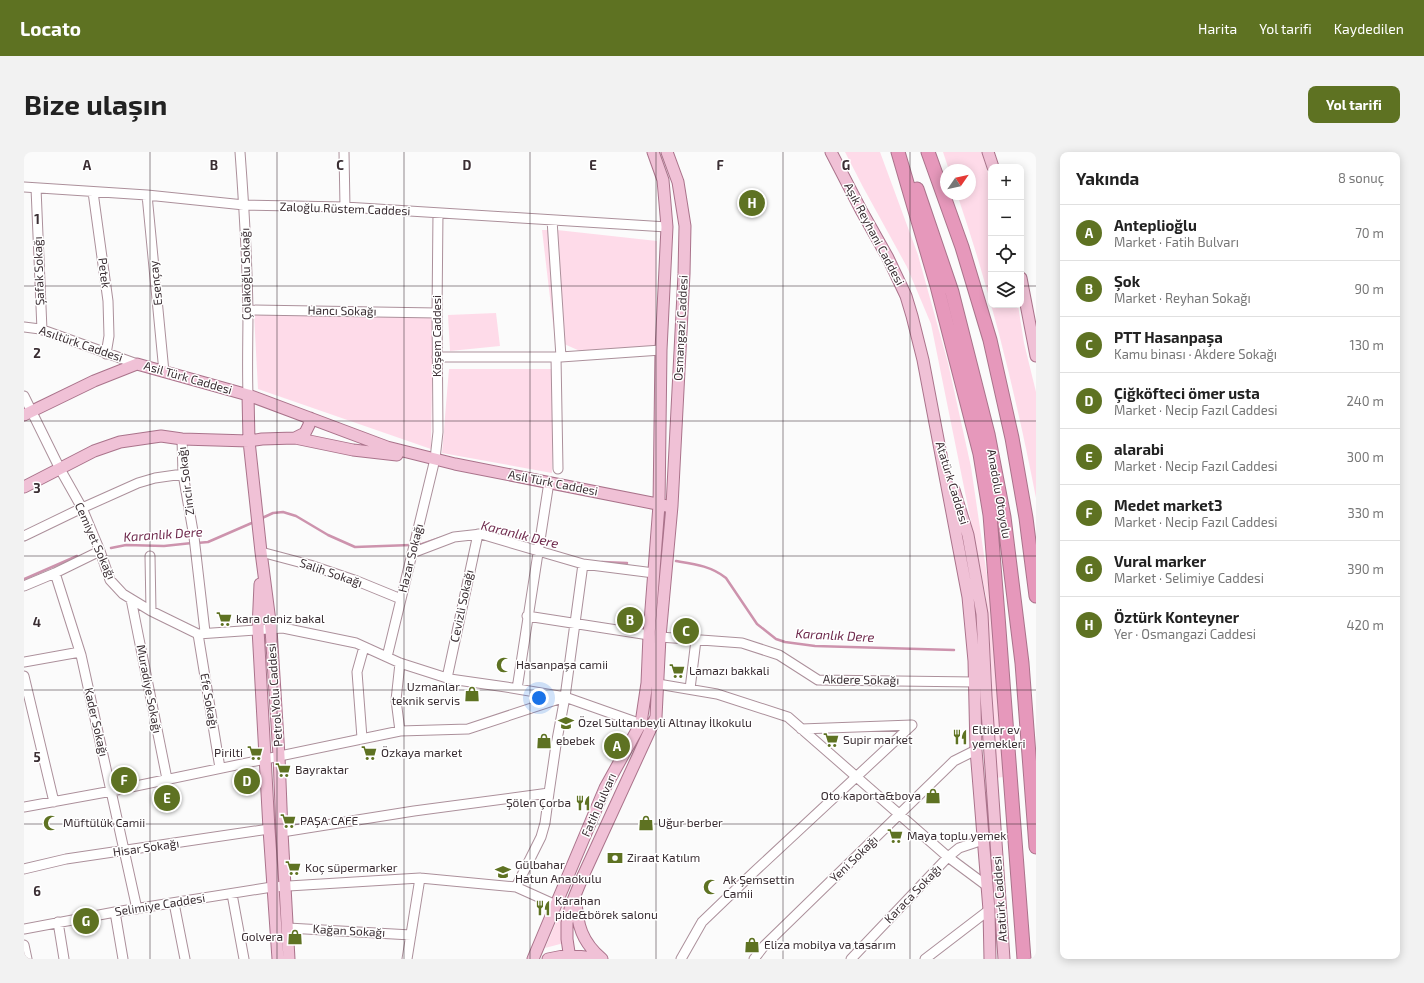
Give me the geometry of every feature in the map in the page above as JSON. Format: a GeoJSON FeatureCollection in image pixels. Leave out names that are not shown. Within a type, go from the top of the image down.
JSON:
{"type":"FeatureCollection","features":[{"type":"Feature","properties":{"kind":"highway"},"geometry":{"type":"LineString","coordinates":[[898,152],[937,286],[982,461],[990,515],[998,608],[1023,955]]}},
{"type":"Feature","properties":{"kind":"highway","name":"Anadolu Otoyolu"},"geometry":{"type":"LineString","coordinates":[[903,152],[926,212],[952,292],[988,434],[1004,517],[1022,663],[1036,847]]}},
{"type":"Feature","properties":{"kind":"highway","name":"Anadolu Otoyolu"},"geometry":{"type":"LineString","coordinates":[[928,152],[962,247],[990,340],[1012,438],[1026,518],[1036,596]]}},
{"type":"Feature","properties":{"kind":"main road","name":"Osmangazi Caddesi"},"geometry":{"type":"LineString","coordinates":[[654,152],[663,180],[667,227],[661,350],[659,505]]}},
{"type":"Feature","properties":{"kind":"main road","name":"Osmangazi Caddesi"},"geometry":{"type":"LineString","coordinates":[[667,152],[678,182],[685,226],[684,274],[672,506]]}},
{"type":"Feature","properties":{"kind":"main road","name":"Aşık Reyhani Caddesi"},"geometry":{"type":"LineString","coordinates":[[831,152],[888,258],[906,296],[918,337],[937,436]]}},
{"type":"Feature","properties":{"kind":"main road"},"geometry":{"type":"LineString","coordinates":[[988,152],[992,164]]}},
{"type":"Feature","properties":{"kind":"main road"},"geometry":{"type":"LineString","coordinates":[[1024,294],[1036,356]]}},
{"type":"Feature","properties":{"kind":"main road","name":"Asil Türk Caddesi"},"geometry":{"type":"LineString","coordinates":[[28,413],[94,381],[137,364],[248,395],[387,447],[455,464],[659,505],[672,506]]}},
{"type":"Feature","properties":{"kind":"main road","name":"Petrol Yolu Caddesi"},"geometry":{"type":"LineString","coordinates":[[248,395],[249,441],[271,629],[289,959]]}},
{"type":"Feature","properties":{"kind":"main road"},"geometry":{"type":"LineString","coordinates":[[295,438],[305,433],[309,425],[310,418]]}},
{"type":"Feature","properties":{"kind":"main road","name":"Asil Türk Caddesi"},"geometry":{"type":"LineString","coordinates":[[24,486],[94,451],[120,442],[161,436],[182,439],[249,441],[295,438],[353,450],[435,459]]}},
{"type":"Feature","properties":{"kind":"main road","name":"Atatürk Caddesi"},"geometry":{"type":"LineString","coordinates":[[937,436],[968,597],[973,643],[976,750],[989,910],[990,959]]}},
{"type":"Feature","properties":{"kind":"main road","name":"Atatürk Caddesi"},"geometry":{"type":"LineString","coordinates":[[937,436],[968,535],[982,614],[986,696],[1004,959]]}},
{"type":"Feature","properties":{"kind":"main road"},"geometry":{"type":"LineString","coordinates":[[251,456],[257,444],[262,439]]}},
{"type":"Feature","properties":{"kind":"main road","name":"Fatih Bulvarı"},"geometry":{"type":"LineString","coordinates":[[652,684],[649,634],[659,505]]}},
{"type":"Feature","properties":{"kind":"main road","name":"Fatih Bulvarı"},"geometry":{"type":"LineString","coordinates":[[569,957],[566,939],[567,923],[571,905],[646,726],[660,637],[672,506]]}},
{"type":"Feature","properties":{"kind":"main road","name":"Petrol Yolu Caddesi"},"geometry":{"type":"LineString","coordinates":[[261,552],[258,629],[272,887],[278,959]]}},
{"type":"Feature","properties":{"kind":"main road"},"geometry":{"type":"LineString","coordinates":[[649,634],[660,637]]}},
{"type":"Feature","properties":{"kind":"main road","name":"Fatih Bulvarı"},"geometry":{"type":"LineString","coordinates":[[533,959],[605,788],[646,726]]}},
{"type":"Feature","properties":{"kind":"main road"},"geometry":{"type":"LineString","coordinates":[[576,894],[580,928],[590,948],[602,959]]}},
{"type":"Feature","properties":{"kind":"main road"},"geometry":{"type":"LineString","coordinates":[[548,959],[569,957],[602,959]]}},
{"type":"Feature","properties":{"kind":"street","name":"Çolakoğlu Sokağı"},"geometry":{"type":"LineString","coordinates":[[240,152],[244,205],[248,310],[246,362],[248,395]]}},
{"type":"Feature","properties":{"kind":"street"},"geometry":{"type":"LineString","coordinates":[[344,152],[345,207]]}},
{"type":"Feature","properties":{"kind":"street","name":"Zaloğlu Rüstem Caddesi"},"geometry":{"type":"LineString","coordinates":[[24,187],[146,195],[244,205],[345,207],[667,227]]}},
{"type":"Feature","properties":{"kind":"street","name":"Şafak Sokağı"},"geometry":{"type":"LineString","coordinates":[[36,188],[42,330]]}},
{"type":"Feature","properties":{"kind":"street","name":"Petek"},"geometry":{"type":"LineString","coordinates":[[94,192],[108,301],[109,336],[106,354]]}},
{"type":"Feature","properties":{"kind":"street","name":"Esençay"},"geometry":{"type":"LineString","coordinates":[[146,195],[164,372]]}},
{"type":"Feature","properties":{"kind":"street","name":"Köşem Caddesi"},"geometry":{"type":"LineString","coordinates":[[435,459],[438,432],[438,213]]}},
{"type":"Feature","properties":{"kind":"street"},"geometry":{"type":"LineString","coordinates":[[552,220],[559,357],[558,469]]}},
{"type":"Feature","properties":{"kind":"street","name":"Hancı Sokağı"},"geometry":{"type":"LineString","coordinates":[[248,310],[437,313]]}},
{"type":"Feature","properties":{"kind":"street","name":"Asıltürk Caddesi"},"geometry":{"type":"LineString","coordinates":[[24,327],[42,330],[137,364]]}},
{"type":"Feature","properties":{"kind":"street"},"geometry":{"type":"LineString","coordinates":[[437,357],[559,357],[661,350]]}},
{"type":"Feature","properties":{"kind":"street","name":"Cemiyet Sokağı"},"geometry":{"type":"LineString","coordinates":[[24,396],[28,413],[82,508],[110,580],[123,594],[151,611],[201,633]]}},
{"type":"Feature","properties":{"kind":"street","name":"Zincir Sokağı"},"geometry":{"type":"LineString","coordinates":[[182,439],[184,474],[195,548]]}},
{"type":"Feature","properties":{"kind":"street","name":"Hazar Sokağı"},"geometry":{"type":"LineString","coordinates":[[387,657],[435,459]]}},
{"type":"Feature","properties":{"kind":"street"},"geometry":{"type":"LineString","coordinates":[[24,536],[138,483],[155,478],[184,474]]}},
{"type":"Feature","properties":{"kind":"street"},"geometry":{"type":"LineString","coordinates":[[517,689],[549,482]]}},
{"type":"Feature","properties":{"kind":"street","name":"Cevizli Sokağı"},"geometry":{"type":"LineString","coordinates":[[447,678],[478,534]]}},
{"type":"Feature","properties":{"kind":"street"},"geometry":{"type":"LineString","coordinates":[[412,552],[454,537],[481,534],[538,547],[583,564],[654,573]]}},
{"type":"Feature","properties":{"kind":"street","name":"Efe Sokağı"},"geometry":{"type":"LineString","coordinates":[[195,548],[201,633],[220,768]]}},
{"type":"Feature","properties":{"kind":"street"},"geometry":{"type":"LineString","coordinates":[[24,586],[100,551]]}},
{"type":"Feature","properties":{"kind":"street","name":"Salih Sokağı"},"geometry":{"type":"LineString","coordinates":[[261,552],[310,565],[401,599]]}},
{"type":"Feature","properties":{"kind":"street"},"geometry":{"type":"LineString","coordinates":[[150,556],[151,611]]}},
{"type":"Feature","properties":{"kind":"street"},"geometry":{"type":"LineString","coordinates":[[516,887],[541,837],[545,823],[576,624],[583,564]]}},
{"type":"Feature","properties":{"kind":"street","name":"Kader Sokağı"},"geometry":{"type":"LineString","coordinates":[[55,573],[80,652],[137,909]]}},
{"type":"Feature","properties":{"kind":"street","name":"Muradiye Sokağı"},"geometry":{"type":"LineString","coordinates":[[132,599],[167,779]]}},
{"type":"Feature","properties":{"kind":"street"},"geometry":{"type":"LineString","coordinates":[[528,616],[649,634]]}},
{"type":"Feature","properties":{"kind":"street"},"geometry":{"type":"LineString","coordinates":[[201,633],[283,628],[356,643],[400,663],[447,678],[565,698],[646,726]]}},
{"type":"Feature","properties":{"kind":"street","name":"Akdere Sokağı"},"geometry":{"type":"LineString","coordinates":[[660,637],[742,643],[780,656],[818,680],[975,682]]}},
{"type":"Feature","properties":{"kind":"street"},"geometry":{"type":"LineString","coordinates":[[690,689],[696,640]]}},
{"type":"Feature","properties":{"kind":"street"},"geometry":{"type":"LineString","coordinates":[[362,738],[357,672],[364,647]]}},
{"type":"Feature","properties":{"kind":"street"},"geometry":{"type":"LineString","coordinates":[[24,662],[80,652]]}},
{"type":"Feature","properties":{"kind":"street"},"geometry":{"type":"LineString","coordinates":[[400,663],[396,700],[400,731]]}},
{"type":"Feature","properties":{"kind":"street"},"geometry":{"type":"LineString","coordinates":[[24,676],[54,802]]}},
{"type":"Feature","properties":{"kind":"street"},"geometry":{"type":"LineString","coordinates":[[652,684],[717,694],[788,717],[948,857],[987,886]]}},
{"type":"Feature","properties":{"kind":"street"},"geometry":{"type":"LineString","coordinates":[[24,808],[400,731],[468,729],[565,698]]}},
{"type":"Feature","properties":{"kind":"street"},"geometry":{"type":"LineString","coordinates":[[681,959],[702,922],[912,726],[801,729]]}},
{"type":"Feature","properties":{"kind":"street","name":"Yeni Sokağı"},"geometry":{"type":"LineString","coordinates":[[754,959],[764,946],[954,761],[976,750]]}},
{"type":"Feature","properties":{"kind":"street"},"geometry":{"type":"LineString","coordinates":[[282,832],[414,811],[549,793]]}},
{"type":"Feature","properties":{"kind":"street","name":"Hisar Sokağı"},"geometry":{"type":"LineString","coordinates":[[24,869],[66,859],[269,830]]}},
{"type":"Feature","properties":{"kind":"street","name":"Karaca Sokağı"},"geometry":{"type":"LineString","coordinates":[[851,959],[948,857],[959,848],[983,840]]}},
{"type":"Feature","properties":{"kind":"street"},"geometry":{"type":"LineString","coordinates":[[407,959],[420,878]]}},
{"type":"Feature","properties":{"kind":"street","name":"Selimiye Caddesi"},"geometry":{"type":"LineString","coordinates":[[24,928],[272,887],[420,878],[516,887],[556,905]]}},
{"type":"Feature","properties":{"kind":"street"},"geometry":{"type":"LineString","coordinates":[[232,894],[244,959]]}},
{"type":"Feature","properties":{"kind":"street"},"geometry":{"type":"LineString","coordinates":[[174,903],[185,959]]}},
{"type":"Feature","properties":{"kind":"street"},"geometry":{"type":"LineString","coordinates":[[925,959],[989,910]]}},
{"type":"Feature","properties":{"kind":"street"},"geometry":{"type":"LineString","coordinates":[[115,912],[123,959]]}},
{"type":"Feature","properties":{"kind":"street"},"geometry":{"type":"LineString","coordinates":[[58,922],[64,959]]}},
{"type":"Feature","properties":{"kind":"street","name":"Kağan Sokağı"},"geometry":{"type":"LineString","coordinates":[[288,928],[411,935]]}},
{"type":"Feature","properties":{"kind":"street"},"geometry":{"type":"LineString","coordinates":[[24,945],[27,959]]}},
{"type":"Feature","properties":{"kind":"shaded area"},"geometry":{"type":"Polygon","coordinates":[[[845,152],[880,152],[918,255],[948,363],[971,467],[990,596],[1003,777],[996,778],[986,596],[931,324],[907,267],[845,152]]]}},
{"type":"Feature","properties":{"kind":"shaded area"},"geometry":{"type":"Polygon","coordinates":[[[943,152],[982,152],[988,173],[988,294],[959,200],[976,200],[976,164],[947,164],[943,152]]]}},
{"type":"Feature","properties":{"kind":"shaded area"},"geometry":{"type":"Polygon","coordinates":[[[542,230],[557,230],[657,241],[655,347],[580,351],[555,340],[542,230]]]}},
{"type":"Feature","properties":{"kind":"shaded area"},"geometry":{"type":"Polygon","coordinates":[[[992,308],[1018,308],[1024,343],[1036,392],[1036,498],[1020,421],[992,308]]]}},
{"type":"Feature","properties":{"kind":"shaded area"},"geometry":{"type":"Polygon","coordinates":[[[496,313],[500,346],[450,351],[448,315],[496,313]]]}},
{"type":"Feature","properties":{"kind":"shaded area"},"geometry":{"type":"Polygon","coordinates":[[[254,314],[433,318],[431,449],[258,389],[254,314]]]}},
{"type":"Feature","properties":{"kind":"shaded area"},"geometry":{"type":"Polygon","coordinates":[[[449,369],[554,369],[552,473],[442,453],[449,369]]]}},
{"type":"Feature","properties":{"kind":"shaded area"},"geometry":{"type":"Polygon","coordinates":[[[567,897],[564,943],[545,948],[567,897]]]}},
{"type":"Feature","properties":{"kind":"waterway","name":"Karanlık Dere"},"geometry":{"type":"LineString","coordinates":[[260,519],[273,513],[283,512],[296,516],[328,535],[355,547],[411,545]]}},
{"type":"Feature","properties":{"kind":"waterway","name":"Karanlık Dere"},"geometry":{"type":"LineString","coordinates":[[197,543],[208,542],[254,522]]}},
{"type":"Feature","properties":{"kind":"waterway","name":"Karanlık Dere"},"geometry":{"type":"LineString","coordinates":[[416,545],[440,538]]}},
{"type":"Feature","properties":{"kind":"waterway","name":"Karanlık Dere"},"geometry":{"type":"LineString","coordinates":[[111,548],[126,545],[164,546],[192,543]]}},
{"type":"Feature","properties":{"kind":"waterway","name":"Karanlık Dere"},"geometry":{"type":"LineString","coordinates":[[24,579],[77,556]]}},
{"type":"Feature","properties":{"kind":"waterway","name":"Karanlık Dere"},"geometry":{"type":"LineString","coordinates":[[676,561],[708,568],[726,578],[757,624],[776,639],[785,642],[815,646],[954,650]]}},
{"type":"Feature","properties":{"kind":"waterway","name":"Karanlık Dere"},"geometry":{"type":"LineString","coordinates":[[602,562],[627,563]]}},
{"type":"Feature","properties":{"kind":"place","name":"Öztürk Konteyner"},"geometry":{"type":"Point","coordinates":[752,203]}},
{"type":"Feature","properties":{"kind":"place","name":"kara deniz bakal"},"geometry":{"type":"Point","coordinates":[224,619]}},
{"type":"Feature","properties":{"kind":"place","name":"Şok"},"geometry":{"type":"Point","coordinates":[630,620]}},
{"type":"Feature","properties":{"kind":"place","name":"PTT Hasanpaşa"},"geometry":{"type":"Point","coordinates":[686,631]}},
{"type":"Feature","properties":{"kind":"place","name":"Hasanpaşa camii"},"geometry":{"type":"Point","coordinates":[504,665]}},
{"type":"Feature","properties":{"kind":"place","name":"Lamazı bakkali"},"geometry":{"type":"Point","coordinates":[677,671]}},
{"type":"Feature","properties":{"kind":"place","name":"Uzmanlar teknik servis"},"geometry":{"type":"Point","coordinates":[472,694]}},
{"type":"Feature","properties":{"kind":"place","name":"Özel Sultanbeyli Altınay İlkokulu"},"geometry":{"type":"Point","coordinates":[566,723]}},
{"type":"Feature","properties":{"kind":"place","name":"Eltiler ev yemekleri"},"geometry":{"type":"Point","coordinates":[960,737]}},
{"type":"Feature","properties":{"kind":"place","name":"Supir market"},"geometry":{"type":"Point","coordinates":[831,740]}},
{"type":"Feature","properties":{"kind":"place","name":"ebebek"},"geometry":{"type":"Point","coordinates":[544,741]}},
{"type":"Feature","properties":{"kind":"place","name":"Anteplioğlu"},"geometry":{"type":"Point","coordinates":[617,746]}},
{"type":"Feature","properties":{"kind":"place","name":"Pirilti"},"geometry":{"type":"Point","coordinates":[255,753]}},
{"type":"Feature","properties":{"kind":"place","name":"Özkaya market"},"geometry":{"type":"Point","coordinates":[369,753]}},
{"type":"Feature","properties":{"kind":"place","name":"Bayraktar"},"geometry":{"type":"Point","coordinates":[283,770]}},
{"type":"Feature","properties":{"kind":"place","name":"Medet market3"},"geometry":{"type":"Point","coordinates":[124,780]}},
{"type":"Feature","properties":{"kind":"place","name":"Çiğköfteci ömer usta"},"geometry":{"type":"Point","coordinates":[247,781]}},
{"type":"Feature","properties":{"kind":"place","name":"Oto kaporta&boya"},"geometry":{"type":"Point","coordinates":[933,796]}},
{"type":"Feature","properties":{"kind":"place","name":"alarabi"},"geometry":{"type":"Point","coordinates":[167,798]}},
{"type":"Feature","properties":{"kind":"place","name":"Şölen Çorba"},"geometry":{"type":"Point","coordinates":[583,803]}},
{"type":"Feature","properties":{"kind":"place","name":"PAŞA CAFE"},"geometry":{"type":"Point","coordinates":[288,821]}},
{"type":"Feature","properties":{"kind":"place","name":"Müftülük Camii"},"geometry":{"type":"Point","coordinates":[51,823]}},
{"type":"Feature","properties":{"kind":"place","name":"Uğur berber"},"geometry":{"type":"Point","coordinates":[646,823]}},
{"type":"Feature","properties":{"kind":"place","name":"Maya toplu yemek"},"geometry":{"type":"Point","coordinates":[895,836]}},
{"type":"Feature","properties":{"kind":"place","name":"Ziraat Katılım"},"geometry":{"type":"Point","coordinates":[615,858]}},
{"type":"Feature","properties":{"kind":"place","name":"Koç süpermarker"},"geometry":{"type":"Point","coordinates":[293,868]}},
{"type":"Feature","properties":{"kind":"place","name":"Gülbahar Hatun Anaokulu"},"geometry":{"type":"Point","coordinates":[503,872]}},
{"type":"Feature","properties":{"kind":"place","name":"Ak Şemsettin Camii"},"geometry":{"type":"Point","coordinates":[711,887]}},
{"type":"Feature","properties":{"kind":"place","name":"Karahan pide&börek salonu"},"geometry":{"type":"Point","coordinates":[543,908]}},
{"type":"Feature","properties":{"kind":"place","name":"Vural marker"},"geometry":{"type":"Point","coordinates":[86,921]}},
{"type":"Feature","properties":{"kind":"place","name":"Golvera"},"geometry":{"type":"Point","coordinates":[295,937]}},
{"type":"Feature","properties":{"kind":"place","name":"Eliza mobilya va tasarım"},"geometry":{"type":"Point","coordinates":[752,945]}}]}
